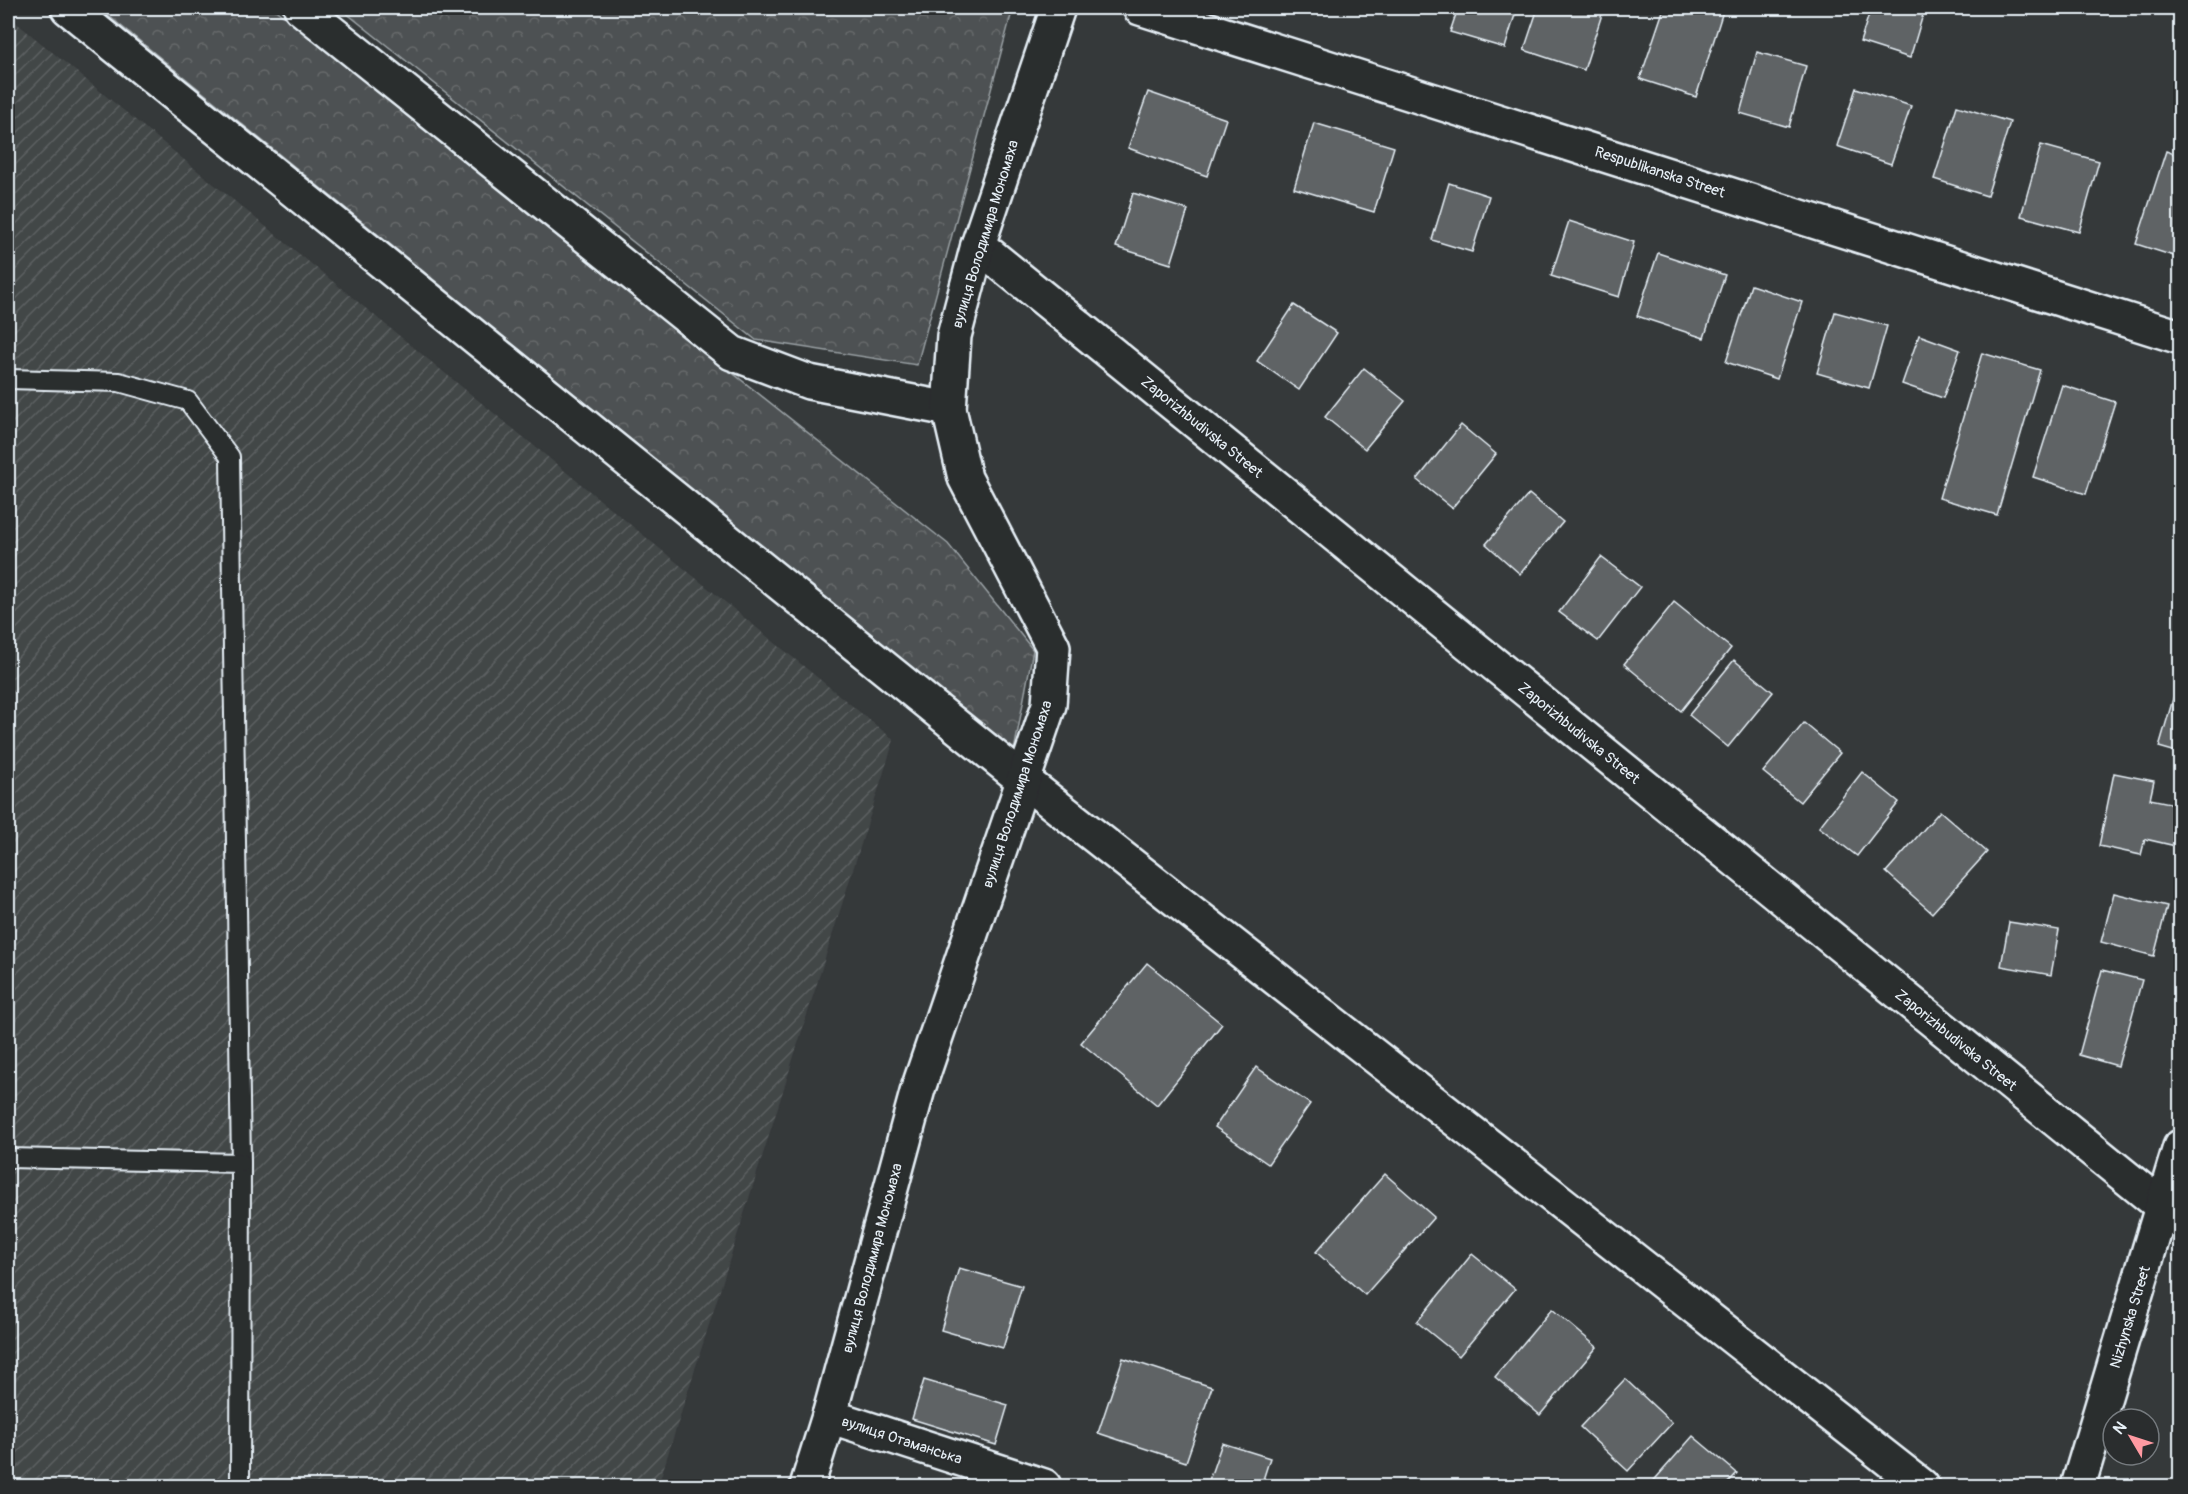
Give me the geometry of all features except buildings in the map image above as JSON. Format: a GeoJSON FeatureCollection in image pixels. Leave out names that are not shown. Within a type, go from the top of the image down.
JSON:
{"type":"FeatureCollection","features":[{"type":"Feature","properties":{"kind":"street"},"geometry":{"type":"LineString","coordinates":[[68,8],[1022,779],[1922,1486]]}},
{"type":"Feature","properties":{"kind":"street"},"geometry":{"type":"LineString","coordinates":[[301,8],[732,353],[810,382],[949,409]]}},
{"type":"Feature","properties":{"kind":"street","name":"вулиця Володимира Мономаха"},"geometry":{"type":"LineString","coordinates":[[807,1486],[829,1416],[918,1089],[1049,705],[1053,647],[965,478],[949,409],[954,336],[978,245],[1058,8]]}},
{"type":"Feature","properties":{"kind":"street","name":"Respublikanska Street"},"geometry":{"type":"LineString","coordinates":[[1140,8],[2181,337]]}},
{"type":"Feature","properties":{"kind":"street","name":"Zaporizhbudivska Street"},"geometry":{"type":"LineString","coordinates":[[978,245],[2172,1214]]}},
{"type":"Feature","properties":{"kind":"street","name":"Nizhynska Street"},"geometry":{"type":"LineString","coordinates":[[2078,1486],[2172,1214],[2181,1147]]}},
{"type":"Feature","properties":{"kind":"street","name":"вулиця Отаманська"},"geometry":{"type":"LineString","coordinates":[[829,1416],[1044,1486]]}},
{"type":"Feature","properties":{"kind":"lane"},"geometry":{"type":"LineString","coordinates":[[8,379],[119,382],[188,401],[230,457],[241,1163],[240,1486]]}},
{"type":"Feature","properties":{"kind":"lane"},"geometry":{"type":"LineString","coordinates":[[8,1158],[241,1163]]}},
{"type":"Feature","properties":{"kind":"shaded area"},"geometry":{"type":"Polygon","coordinates":[[[8,16],[894,740],[658,1486],[8,1486],[8,16]]]}},
{"type":"Feature","properties":{"kind":"green space"},"geometry":{"type":"Polygon","coordinates":[[[99,8],[273,8],[948,544],[1033,650],[1014,751],[99,8]]]}},
{"type":"Feature","properties":{"kind":"green space"},"geometry":{"type":"Polygon","coordinates":[[[340,8],[1013,8],[917,365],[756,340],[340,8]]]}}]}
